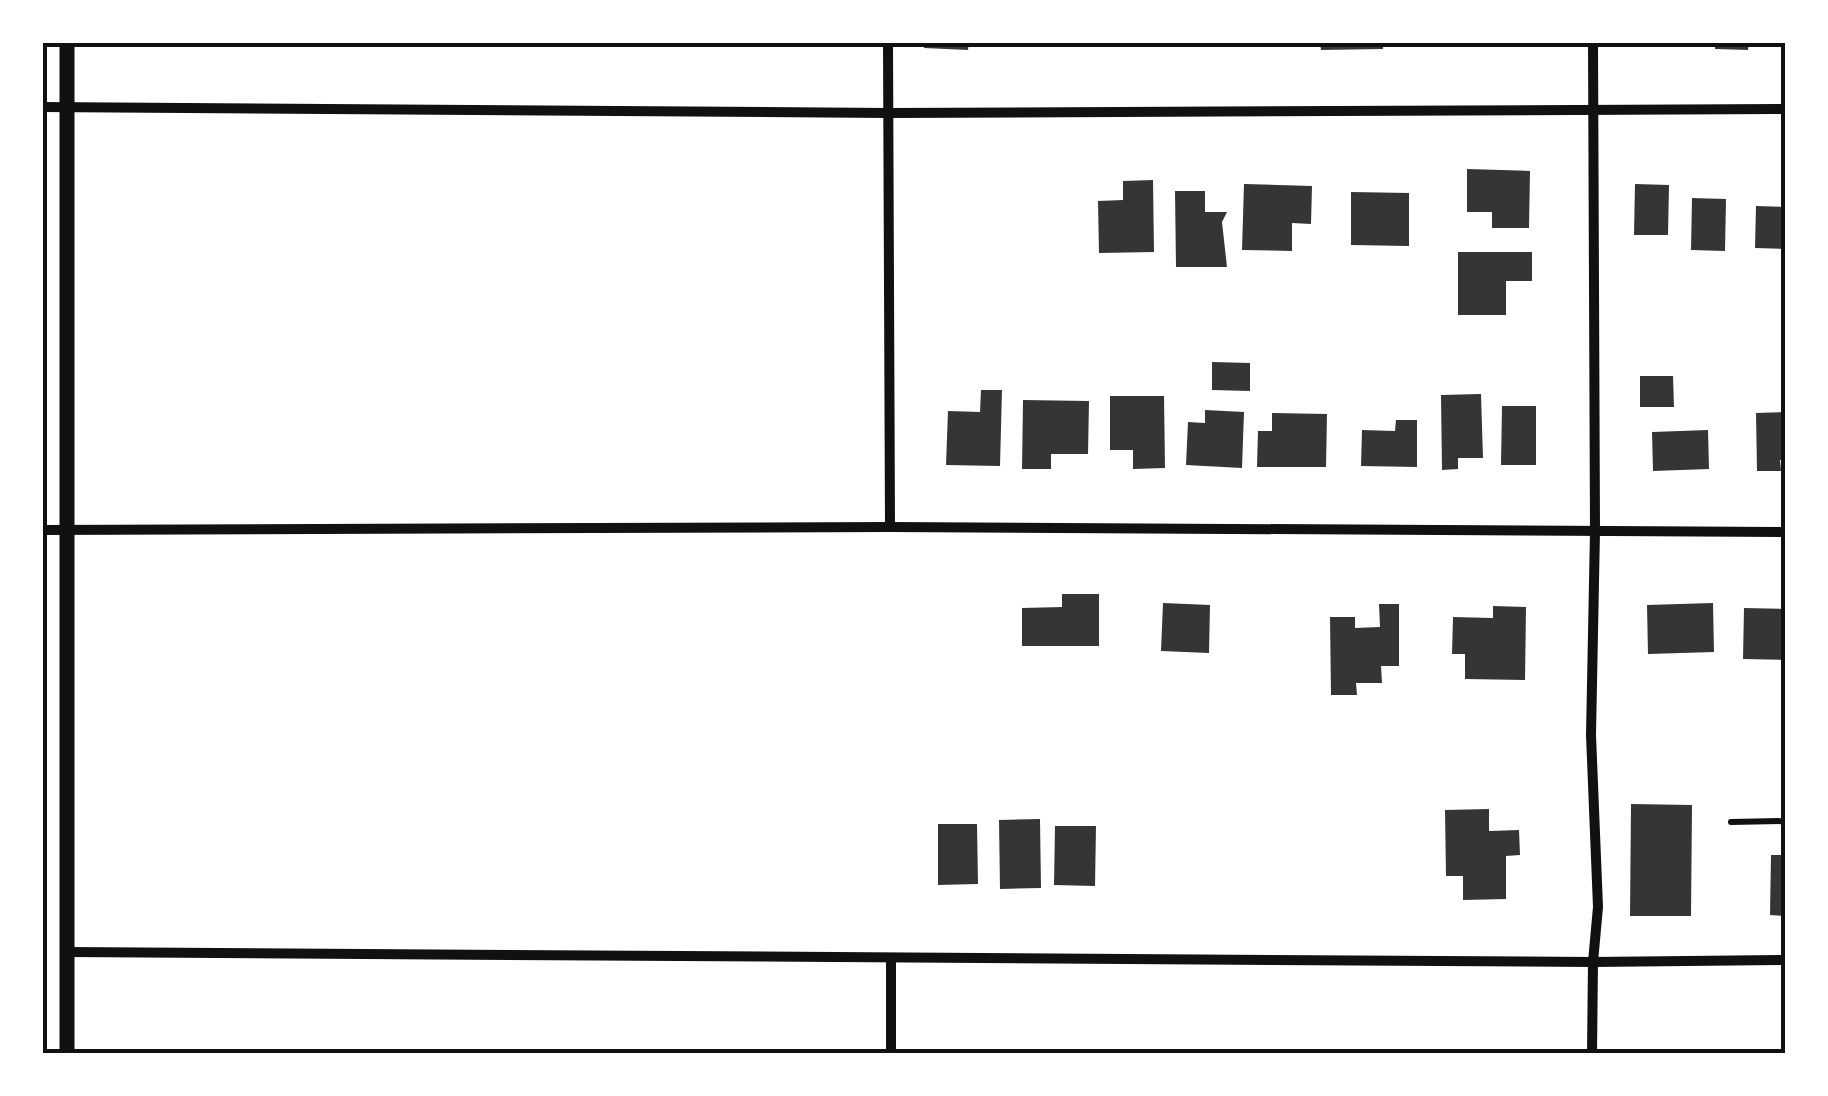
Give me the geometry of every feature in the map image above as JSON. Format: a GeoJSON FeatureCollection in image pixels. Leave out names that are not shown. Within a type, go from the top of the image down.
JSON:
{"type":"FeatureCollection","features":[{"type":"Feature","properties":{"kind":"street"},"geometry":{"type":"LineString","coordinates":[[67,42],[68,1054]]}},
{"type":"Feature","properties":{"kind":"street"},"geometry":{"type":"LineString","coordinates":[[888,42],[890,527]]}},
{"type":"Feature","properties":{"kind":"street"},"geometry":{"type":"LineString","coordinates":[[1592,1054],[1592,962],[1598,907],[1591,734],[1595,531],[1593,42]]}},
{"type":"Feature","properties":{"kind":"street"},"geometry":{"type":"LineString","coordinates":[[42,107],[888,113],[1786,109]]}},
{"type":"Feature","properties":{"kind":"street"},"geometry":{"type":"LineString","coordinates":[[42,530],[890,527],[1786,532]]}},
{"type":"Feature","properties":{"kind":"street"},"geometry":{"type":"LineString","coordinates":[[67,952],[1786,960]]}},
{"type":"Feature","properties":{"kind":"street"},"geometry":{"type":"LineString","coordinates":[[891,958],[891,1054]]}},
{"type":"Feature","properties":{"kind":"lane"},"geometry":{"type":"LineString","coordinates":[[1731,822],[1786,822]]}},
{"type":"Feature","properties":{"kind":"building"},"geometry":{"type":"Polygon","coordinates":[[[924,42],[969,42],[968,50],[924,48],[924,42]]]}},
{"type":"Feature","properties":{"kind":"building"},"geometry":{"type":"Polygon","coordinates":[[[1320,42],[1383,42],[1383,49],[1321,50],[1320,42]]]}},
{"type":"Feature","properties":{"kind":"building"},"geometry":{"type":"Polygon","coordinates":[[[1715,42],[1749,42],[1748,50],[1715,49],[1715,42]]]}},
{"type":"Feature","properties":{"kind":"building"},"geometry":{"type":"Polygon","coordinates":[[[1467,169],[1530,171],[1529,228],[1492,228],[1492,212],[1467,212],[1467,169]]]}},
{"type":"Feature","properties":{"kind":"building"},"geometry":{"type":"Polygon","coordinates":[[[1153,180],[1154,252],[1099,253],[1098,201],[1123,200],[1123,181],[1153,180]]]}},
{"type":"Feature","properties":{"kind":"building"},"geometry":{"type":"Polygon","coordinates":[[[1244,184],[1312,186],[1311,224],[1292,223],[1292,251],[1242,250],[1244,184]]]}},
{"type":"Feature","properties":{"kind":"building"},"geometry":{"type":"Polygon","coordinates":[[[1635,184],[1669,185],[1668,235],[1634,235],[1635,184]]]}},
{"type":"Feature","properties":{"kind":"building"},"geometry":{"type":"Polygon","coordinates":[[[1175,191],[1205,191],[1205,212],[1227,212],[1222,222],[1227,267],[1176,267],[1175,191]]]}},
{"type":"Feature","properties":{"kind":"building"},"geometry":{"type":"Polygon","coordinates":[[[1351,192],[1409,193],[1409,246],[1351,245],[1351,192]]]}},
{"type":"Feature","properties":{"kind":"building"},"geometry":{"type":"Polygon","coordinates":[[[1692,198],[1726,199],[1725,251],[1691,250],[1692,198]]]}},
{"type":"Feature","properties":{"kind":"building"},"geometry":{"type":"Polygon","coordinates":[[[1756,206],[1786,207],[1786,249],[1755,248],[1756,206]]]}},
{"type":"Feature","properties":{"kind":"building"},"geometry":{"type":"Polygon","coordinates":[[[1458,252],[1532,252],[1532,281],[1506,281],[1506,315],[1458,315],[1458,252]]]}},
{"type":"Feature","properties":{"kind":"building"},"geometry":{"type":"Polygon","coordinates":[[[1212,362],[1250,363],[1250,391],[1212,390],[1212,362]]]}},
{"type":"Feature","properties":{"kind":"building"},"geometry":{"type":"Polygon","coordinates":[[[1640,376],[1673,376],[1674,407],[1640,407],[1640,376]]]}},
{"type":"Feature","properties":{"kind":"building"},"geometry":{"type":"Polygon","coordinates":[[[981,390],[1002,390],[1000,466],[946,465],[948,411],[980,412],[981,390]]]}},
{"type":"Feature","properties":{"kind":"building"},"geometry":{"type":"Polygon","coordinates":[[[1481,394],[1483,458],[1458,458],[1458,469],[1442,470],[1441,395],[1481,394]]]}},
{"type":"Feature","properties":{"kind":"building"},"geometry":{"type":"Polygon","coordinates":[[[1110,396],[1164,396],[1165,468],[1133,469],[1133,450],[1110,450],[1110,396]]]}},
{"type":"Feature","properties":{"kind":"building"},"geometry":{"type":"Polygon","coordinates":[[[1023,400],[1089,401],[1088,454],[1051,454],[1051,469],[1022,469],[1023,400]]]}},
{"type":"Feature","properties":{"kind":"building"},"geometry":{"type":"Polygon","coordinates":[[[1502,406],[1536,406],[1536,465],[1501,465],[1502,406]]]}},
{"type":"Feature","properties":{"kind":"building"},"geometry":{"type":"Polygon","coordinates":[[[1205,410],[1244,412],[1242,468],[1186,465],[1188,422],[1205,423],[1205,410]]]}},
{"type":"Feature","properties":{"kind":"building"},"geometry":{"type":"Polygon","coordinates":[[[1786,412],[1786,460],[1780,460],[1781,471],[1757,471],[1756,413],[1786,412]]]}},
{"type":"Feature","properties":{"kind":"building"},"geometry":{"type":"Polygon","coordinates":[[[1272,413],[1327,414],[1326,467],[1257,467],[1258,431],[1272,431],[1272,413]]]}},
{"type":"Feature","properties":{"kind":"building"},"geometry":{"type":"Polygon","coordinates":[[[1396,420],[1417,420],[1417,467],[1361,466],[1362,430],[1395,431],[1396,420]]]}},
{"type":"Feature","properties":{"kind":"building"},"geometry":{"type":"Polygon","coordinates":[[[1708,430],[1709,469],[1653,471],[1652,432],[1708,430]]]}},
{"type":"Feature","properties":{"kind":"building"},"geometry":{"type":"Polygon","coordinates":[[[1062,594],[1099,594],[1099,646],[1022,646],[1022,608],[1062,607],[1062,594]]]}},
{"type":"Feature","properties":{"kind":"building"},"geometry":{"type":"Polygon","coordinates":[[[1163,603],[1210,605],[1209,653],[1161,651],[1163,603]]]}},
{"type":"Feature","properties":{"kind":"building"},"geometry":{"type":"Polygon","coordinates":[[[1713,603],[1714,652],[1648,654],[1647,605],[1713,603]]]}},
{"type":"Feature","properties":{"kind":"building"},"geometry":{"type":"Polygon","coordinates":[[[1379,604],[1399,604],[1399,666],[1381,666],[1382,683],[1356,683],[1357,695],[1331,695],[1330,617],[1355,617],[1355,628],[1380,627],[1379,604]]]}},
{"type":"Feature","properties":{"kind":"building"},"geometry":{"type":"Polygon","coordinates":[[[1493,606],[1526,607],[1525,680],[1465,679],[1465,654],[1452,654],[1453,617],[1493,618],[1493,606]]]}},
{"type":"Feature","properties":{"kind":"building"},"geometry":{"type":"Polygon","coordinates":[[[1744,608],[1786,609],[1786,660],[1743,659],[1744,608]]]}},
{"type":"Feature","properties":{"kind":"building"},"geometry":{"type":"Polygon","coordinates":[[[1631,804],[1692,805],[1691,916],[1630,916],[1631,804]]]}},
{"type":"Feature","properties":{"kind":"building"},"geometry":{"type":"Polygon","coordinates":[[[1489,809],[1489,831],[1519,830],[1520,855],[1506,856],[1506,899],[1463,900],[1463,876],[1446,876],[1445,810],[1489,809]]]}},
{"type":"Feature","properties":{"kind":"building"},"geometry":{"type":"Polygon","coordinates":[[[1040,819],[1041,888],[1000,889],[999,820],[1040,819]]]}},
{"type":"Feature","properties":{"kind":"building"},"geometry":{"type":"Polygon","coordinates":[[[938,824],[977,824],[978,884],[938,885],[938,824]]]}},
{"type":"Feature","properties":{"kind":"building"},"geometry":{"type":"Polygon","coordinates":[[[1055,826],[1096,826],[1095,886],[1054,885],[1055,826]]]}},
{"type":"Feature","properties":{"kind":"building"},"geometry":{"type":"Polygon","coordinates":[[[1771,855],[1786,855],[1786,916],[1770,915],[1771,855]]]}}]}
